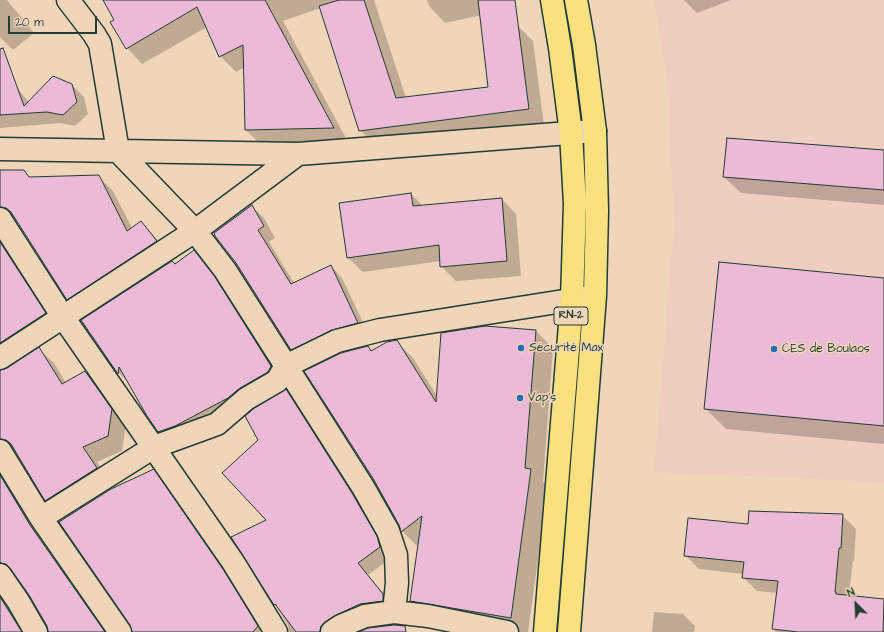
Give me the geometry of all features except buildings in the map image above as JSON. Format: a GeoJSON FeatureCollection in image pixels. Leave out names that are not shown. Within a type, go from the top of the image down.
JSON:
{"type":"FeatureCollection","features":[{"type":"Feature","properties":{"kind":"main road","name":"RN-2"},"geometry":{"type":"LineString","coordinates":[[545,632],[572,300],[575,204],[571,133],[552,0]]}},
{"type":"Feature","properties":{"kind":"main road","name":"RN-2"},"geometry":{"type":"LineString","coordinates":[[569,632],[595,296],[598,211],[595,131],[584,45],[576,0]]}},
{"type":"Feature","properties":{"kind":"street"},"geometry":{"type":"LineString","coordinates":[[68,0],[100,44],[118,151],[194,231],[225,270],[362,486],[388,531],[396,555],[398,583],[394,612]]}},
{"type":"Feature","properties":{"kind":"street"},"geometry":{"type":"LineString","coordinates":[[0,149],[298,154],[595,131]]}},
{"type":"Feature","properties":{"kind":"street"},"geometry":{"type":"LineString","coordinates":[[0,358],[194,231],[298,154]]}},
{"type":"Feature","properties":{"kind":"street"},"geometry":{"type":"LineString","coordinates":[[0,219],[63,317],[233,562],[276,632]]}},
{"type":"Feature","properties":{"kind":"street"},"geometry":{"type":"LineString","coordinates":[[41,518],[154,447],[217,424],[246,400],[277,381],[286,366],[337,341],[380,330],[595,296]]}},
{"type":"Feature","properties":{"kind":"street"},"geometry":{"type":"LineString","coordinates":[[0,451],[41,518],[120,632]]}},
{"type":"Feature","properties":{"kind":"street"},"geometry":{"type":"LineString","coordinates":[[0,575],[18,601],[36,632]]}},
{"type":"Feature","properties":{"kind":"street"},"geometry":{"type":"LineString","coordinates":[[332,632],[365,616],[394,612],[428,616],[507,632]]}},
{"type":"Feature","properties":{"kind":"shaded area","name":"CES de Boulaos"},"geometry":{"type":"Polygon","coordinates":[[[654,0],[884,0],[884,482],[654,472],[674,226],[668,85],[654,0]]]}},
{"type":"Feature","properties":{"kind":"place","name":"Sécurité Max"},"geometry":{"type":"Point","coordinates":[521,348]}},
{"type":"Feature","properties":{"kind":"place","name":"CES de Boulaos"},"geometry":{"type":"Point","coordinates":[774,349]}},
{"type":"Feature","properties":{"kind":"place","name":"Vap's"},"geometry":{"type":"Point","coordinates":[520,398]}}]}
